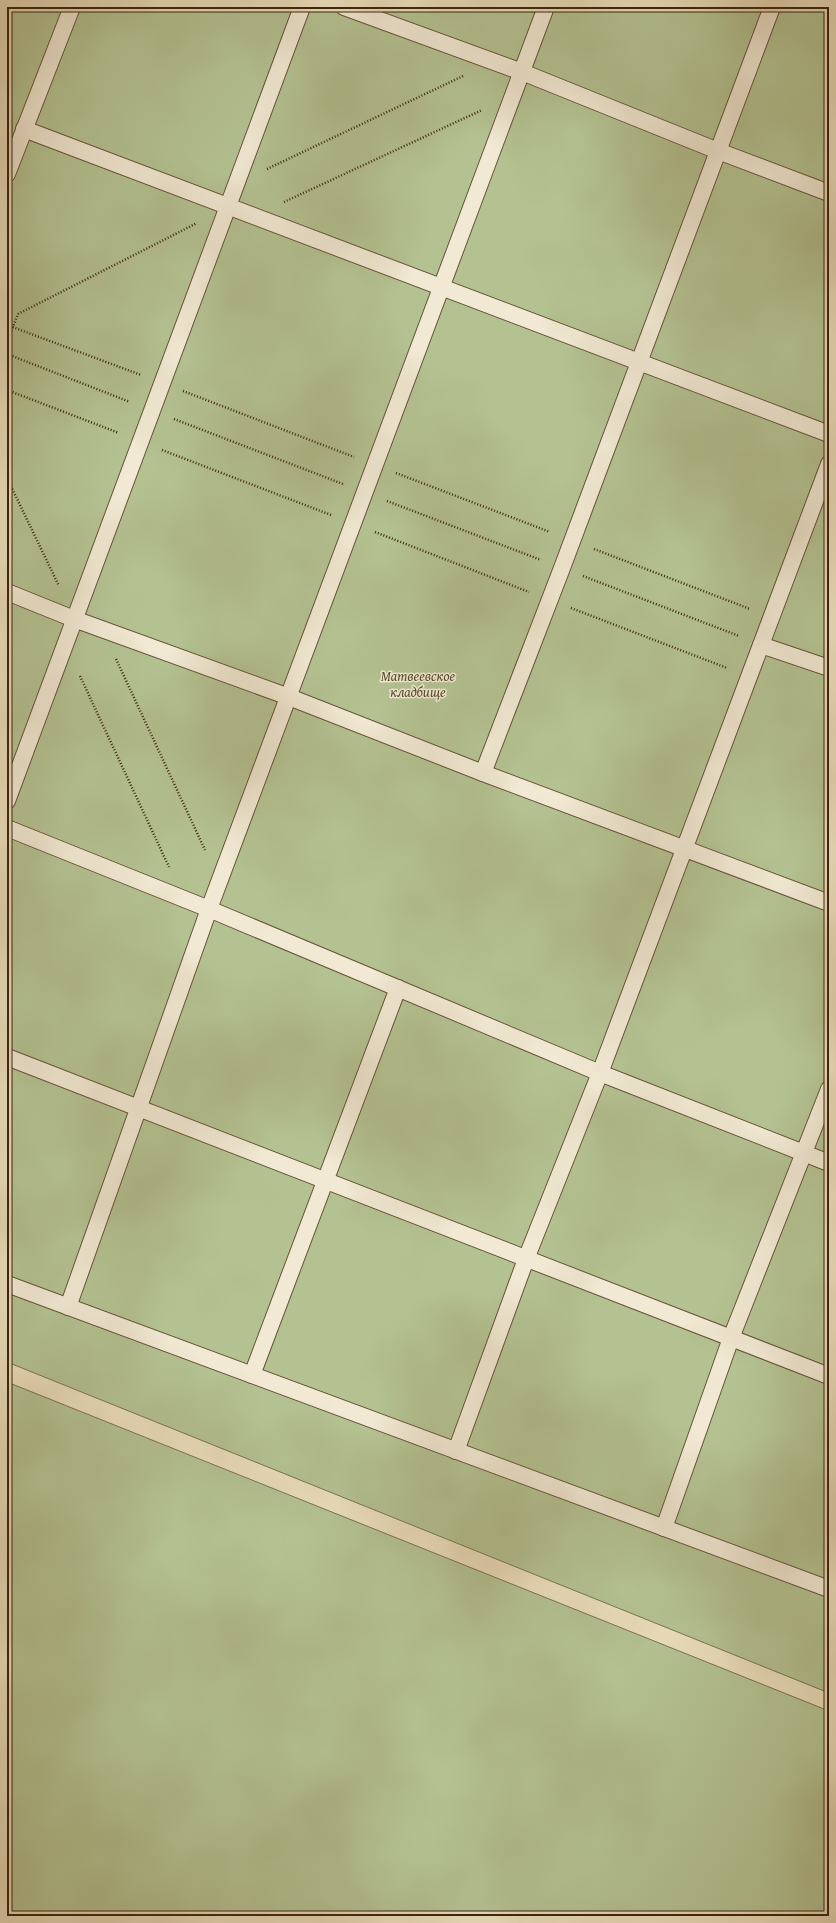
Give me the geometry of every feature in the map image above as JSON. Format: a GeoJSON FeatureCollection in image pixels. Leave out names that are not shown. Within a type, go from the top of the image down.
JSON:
{"type":"FeatureCollection","features":[{"type":"Feature","properties":{"kind":"lane"},"geometry":{"type":"LineString","coordinates":[[7,174],[72,7]]}},
{"type":"Feature","properties":{"kind":"lane"},"geometry":{"type":"LineString","coordinates":[[7,801],[302,7]]}},
{"type":"Feature","properties":{"kind":"lane"},"geometry":{"type":"LineString","coordinates":[[344,7],[522,72],[718,151],[829,193]]}},
{"type":"Feature","properties":{"kind":"lane"},"geometry":{"type":"LineString","coordinates":[[68,1307],[209,909],[443,288],[546,7]]}},
{"type":"Feature","properties":{"kind":"lane"},"geometry":{"type":"LineString","coordinates":[[483,774],[550,600],[772,7]]}},
{"type":"Feature","properties":{"kind":"lane"},"geometry":{"type":"LineString","coordinates":[[24,129],[829,434]]}},
{"type":"Feature","properties":{"kind":"lane"},"geometry":{"type":"LineString","coordinates":[[456,1451],[526,1259],[600,1073],[829,464]]}},
{"type":"Feature","properties":{"kind":"lane"},"geometry":{"type":"LineString","coordinates":[[7,592],[102,630],[288,697],[483,774],[829,904]]}},
{"type":"Feature","properties":{"kind":"lane"},"geometry":{"type":"LineString","coordinates":[[762,645],[829,668]]}},
{"type":"Feature","properties":{"kind":"lane"},"geometry":{"type":"LineString","coordinates":[[7,828],[209,909],[600,1073],[829,1163]]}},
{"type":"Feature","properties":{"kind":"lane"},"geometry":{"type":"LineString","coordinates":[[252,1375],[398,988]]}},
{"type":"Feature","properties":{"kind":"lane"},"geometry":{"type":"LineString","coordinates":[[7,1057],[829,1376]]}},
{"type":"Feature","properties":{"kind":"lane"},"geometry":{"type":"LineString","coordinates":[[664,1528],[731,1338],[829,1089]]}},
{"type":"Feature","properties":{"kind":"lane"},"geometry":{"type":"LineString","coordinates":[[7,1284],[829,1589]]}},
{"type":"Feature","properties":{"kind":"path"},"geometry":{"type":"LineString","coordinates":[[236,183],[493,62]]}},
{"type":"Feature","properties":{"kind":"path"},"geometry":{"type":"LineString","coordinates":[[253,216],[514,95]]}},
{"type":"Feature","properties":{"kind":"path"},"geometry":{"type":"LineString","coordinates":[[7,342],[18,314],[228,207]]}},
{"type":"Feature","properties":{"kind":"path"},"geometry":{"type":"LineString","coordinates":[[7,390],[750,677]]}},
{"type":"Feature","properties":{"kind":"path"},"geometry":{"type":"LineString","coordinates":[[7,478],[74,619]]}},
{"type":"Feature","properties":{"kind":"path"},"geometry":{"type":"LineString","coordinates":[[102,630],[219,882]]}},
{"type":"Feature","properties":{"kind":"path"},"geometry":{"type":"LineString","coordinates":[[65,644],[184,899]]}},
{"type":"Feature","properties":{"kind":"green space","name":"Матвеевское кладбище"},"geometry":{"type":"Polygon","coordinates":[[[7,7],[829,7],[829,1693],[7,1362],[7,7]]]}},
{"type":"Feature","properties":{"kind":"green space"},"geometry":{"type":"Polygon","coordinates":[[[7,1382],[829,1711],[829,1916],[7,1916],[7,1382]]]}}]}
